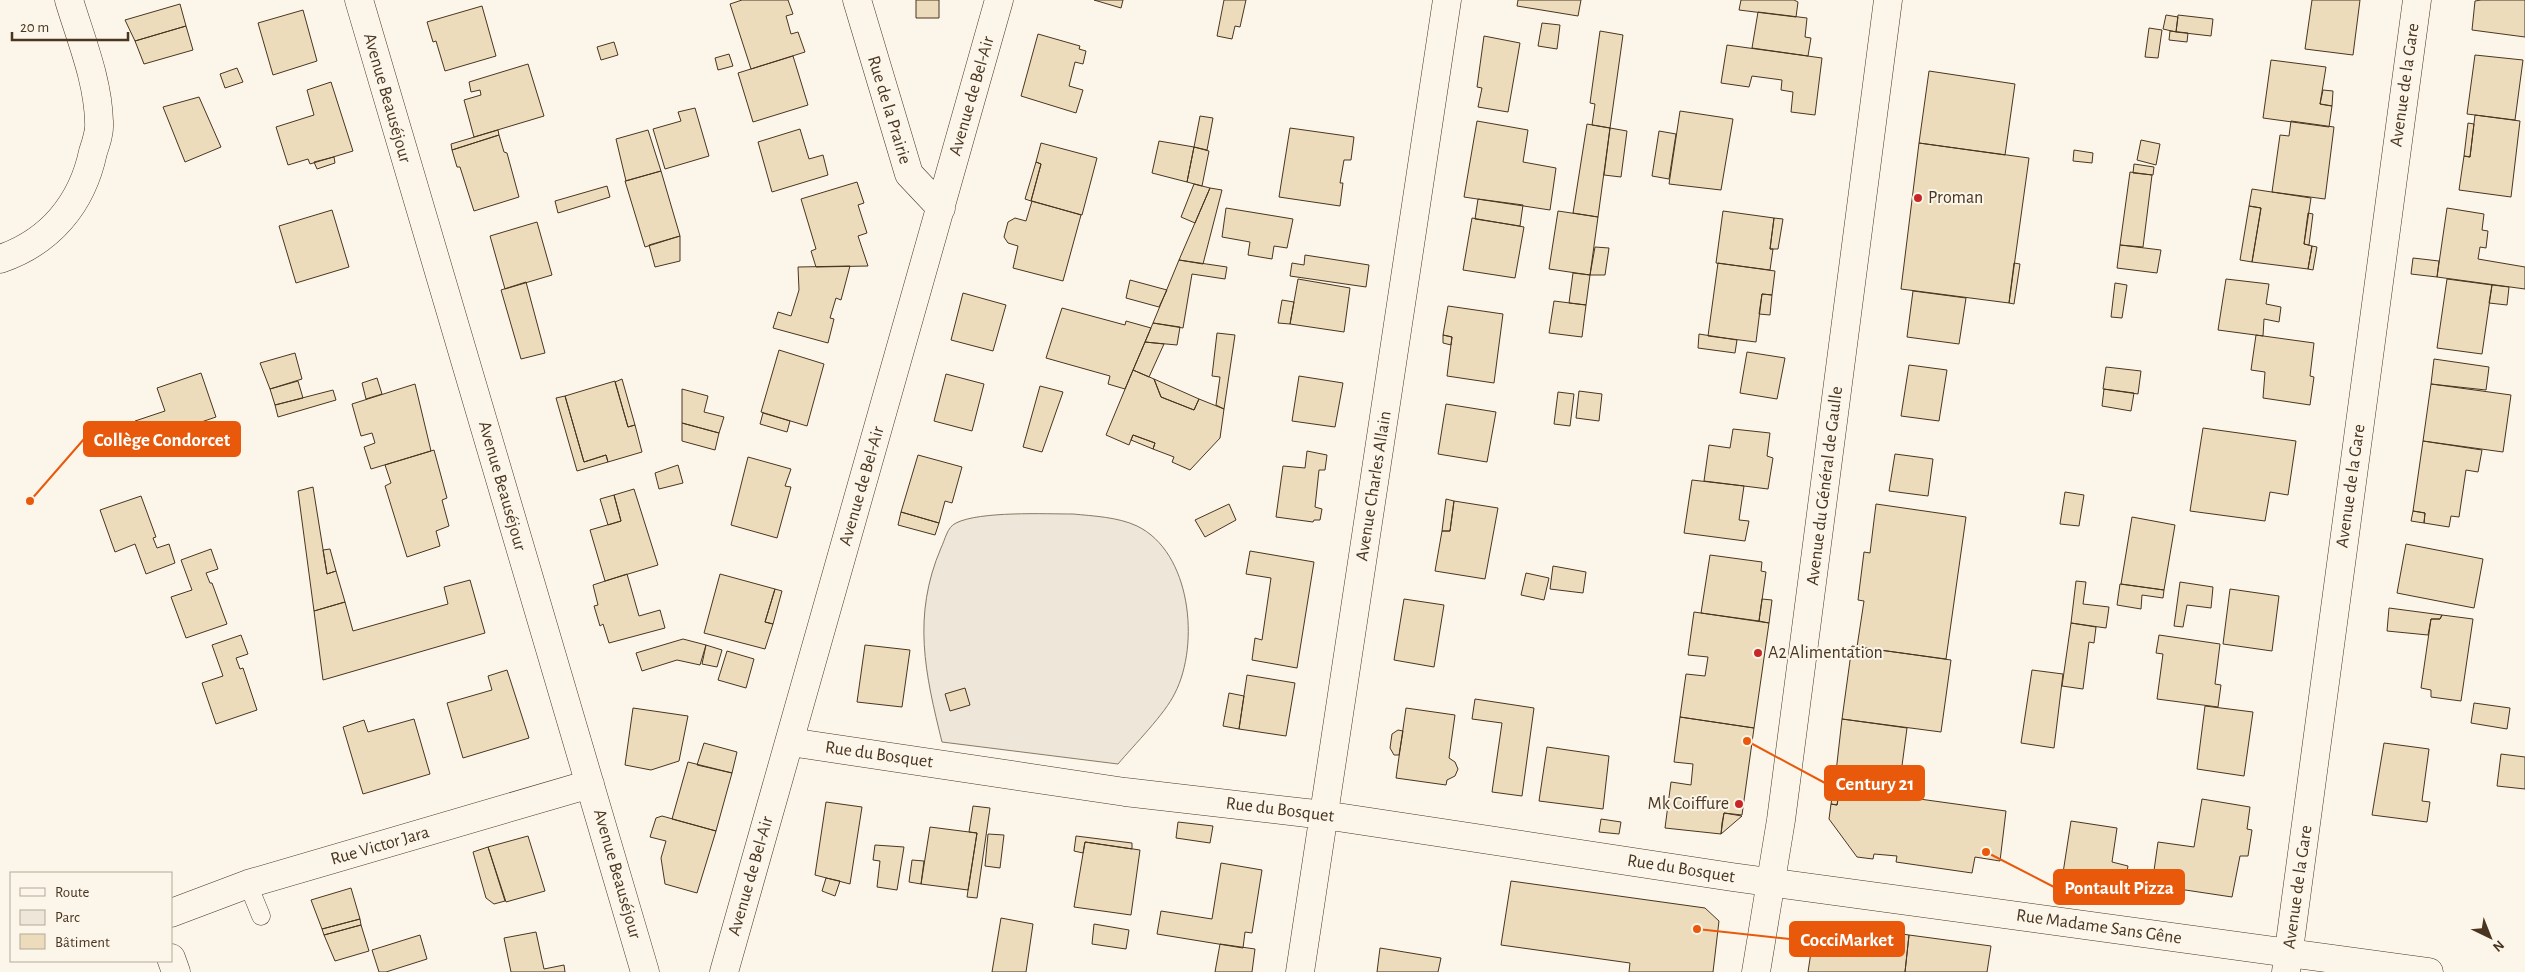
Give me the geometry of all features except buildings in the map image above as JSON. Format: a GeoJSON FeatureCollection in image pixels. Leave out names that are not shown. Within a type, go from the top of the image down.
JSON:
{"type":"FeatureCollection","features":[{"type":"Feature","properties":{"kind":"street"},"geometry":{"type":"LineString","coordinates":[[0,259],[16,254],[39,241],[62,221],[77,198],[91,165],[100,125],[97,95],[92,72],[69,0]]}},
{"type":"Feature","properties":{"kind":"street","name":"Avenue Beauséjour"},"geometry":{"type":"LineString","coordinates":[[358,0],[645,972]]}},
{"type":"Feature","properties":{"kind":"street","name":"Rue de la Prairie"},"geometry":{"type":"LineString","coordinates":[[857,0],[908,174],[941,208]]}},
{"type":"Feature","properties":{"kind":"street","name":"Avenue de Bel-Air"},"geometry":{"type":"LineString","coordinates":[[724,972],[1000,0]]}},
{"type":"Feature","properties":{"kind":"street","name":"Avenue Charles Allain"},"geometry":{"type":"LineString","coordinates":[[1300,972],[1448,0]]}},
{"type":"Feature","properties":{"kind":"street","name":"Avenue du Général de Gaulle"},"geometry":{"type":"LineString","coordinates":[[1756,972],[1781,820],[1888,0]]}},
{"type":"Feature","properties":{"kind":"street","name":"Avenue de la Gare"},"geometry":{"type":"LineString","coordinates":[[2287,962],[2417,0]]}},
{"type":"Feature","properties":{"kind":"street","name":"Rue du Bosquet"},"geometry":{"type":"LineString","coordinates":[[790,742],[1125,792],[1324,815],[1770,881]]}},
{"type":"Feature","properties":{"kind":"street","name":"Rue Victor Jara"},"geometry":{"type":"LineString","coordinates":[[172,914],[248,884],[590,784]]}},
{"type":"Feature","properties":{"kind":"street","name":"Rue Madame Sans Gêne"},"geometry":{"type":"LineString","coordinates":[[1770,881],[2287,962],[2429,972]]}},
{"type":"Feature","properties":{"kind":"lane"},"geometry":{"type":"LineString","coordinates":[[248,884],[261,916]]}},
{"type":"Feature","properties":{"kind":"green space"},"geometry":{"type":"Polygon","coordinates":[[[1013,514],[1073,514],[1114,519],[1137,526],[1155,539],[1169,556],[1179,577],[1186,601],[1188,625],[1187,650],[1183,673],[1175,693],[1157,720],[1118,764],[942,742],[927,668],[924,645],[924,621],[932,573],[948,531],[956,523],[980,517],[1013,514]]]}},
{"type":"Feature","properties":{"kind":"place","name":"Proman"},"geometry":{"type":"Point","coordinates":[1918,198]}},
{"type":"Feature","properties":{"kind":"place","name":"Collège Condorcet"},"geometry":{"type":"Point","coordinates":[30,501]}},
{"type":"Feature","properties":{"kind":"place","name":"A2 Alimentation"},"geometry":{"type":"Point","coordinates":[1758,653]}},
{"type":"Feature","properties":{"kind":"place","name":"Century 21"},"geometry":{"type":"Point","coordinates":[1747,741]}},
{"type":"Feature","properties":{"kind":"place","name":"Mk Coiffure"},"geometry":{"type":"Point","coordinates":[1739,804]}},
{"type":"Feature","properties":{"kind":"place","name":"Pontault Pizza"},"geometry":{"type":"Point","coordinates":[1986,852]}},
{"type":"Feature","properties":{"kind":"place","name":"CocciMarket"},"geometry":{"type":"Point","coordinates":[1697,929]}}]}
